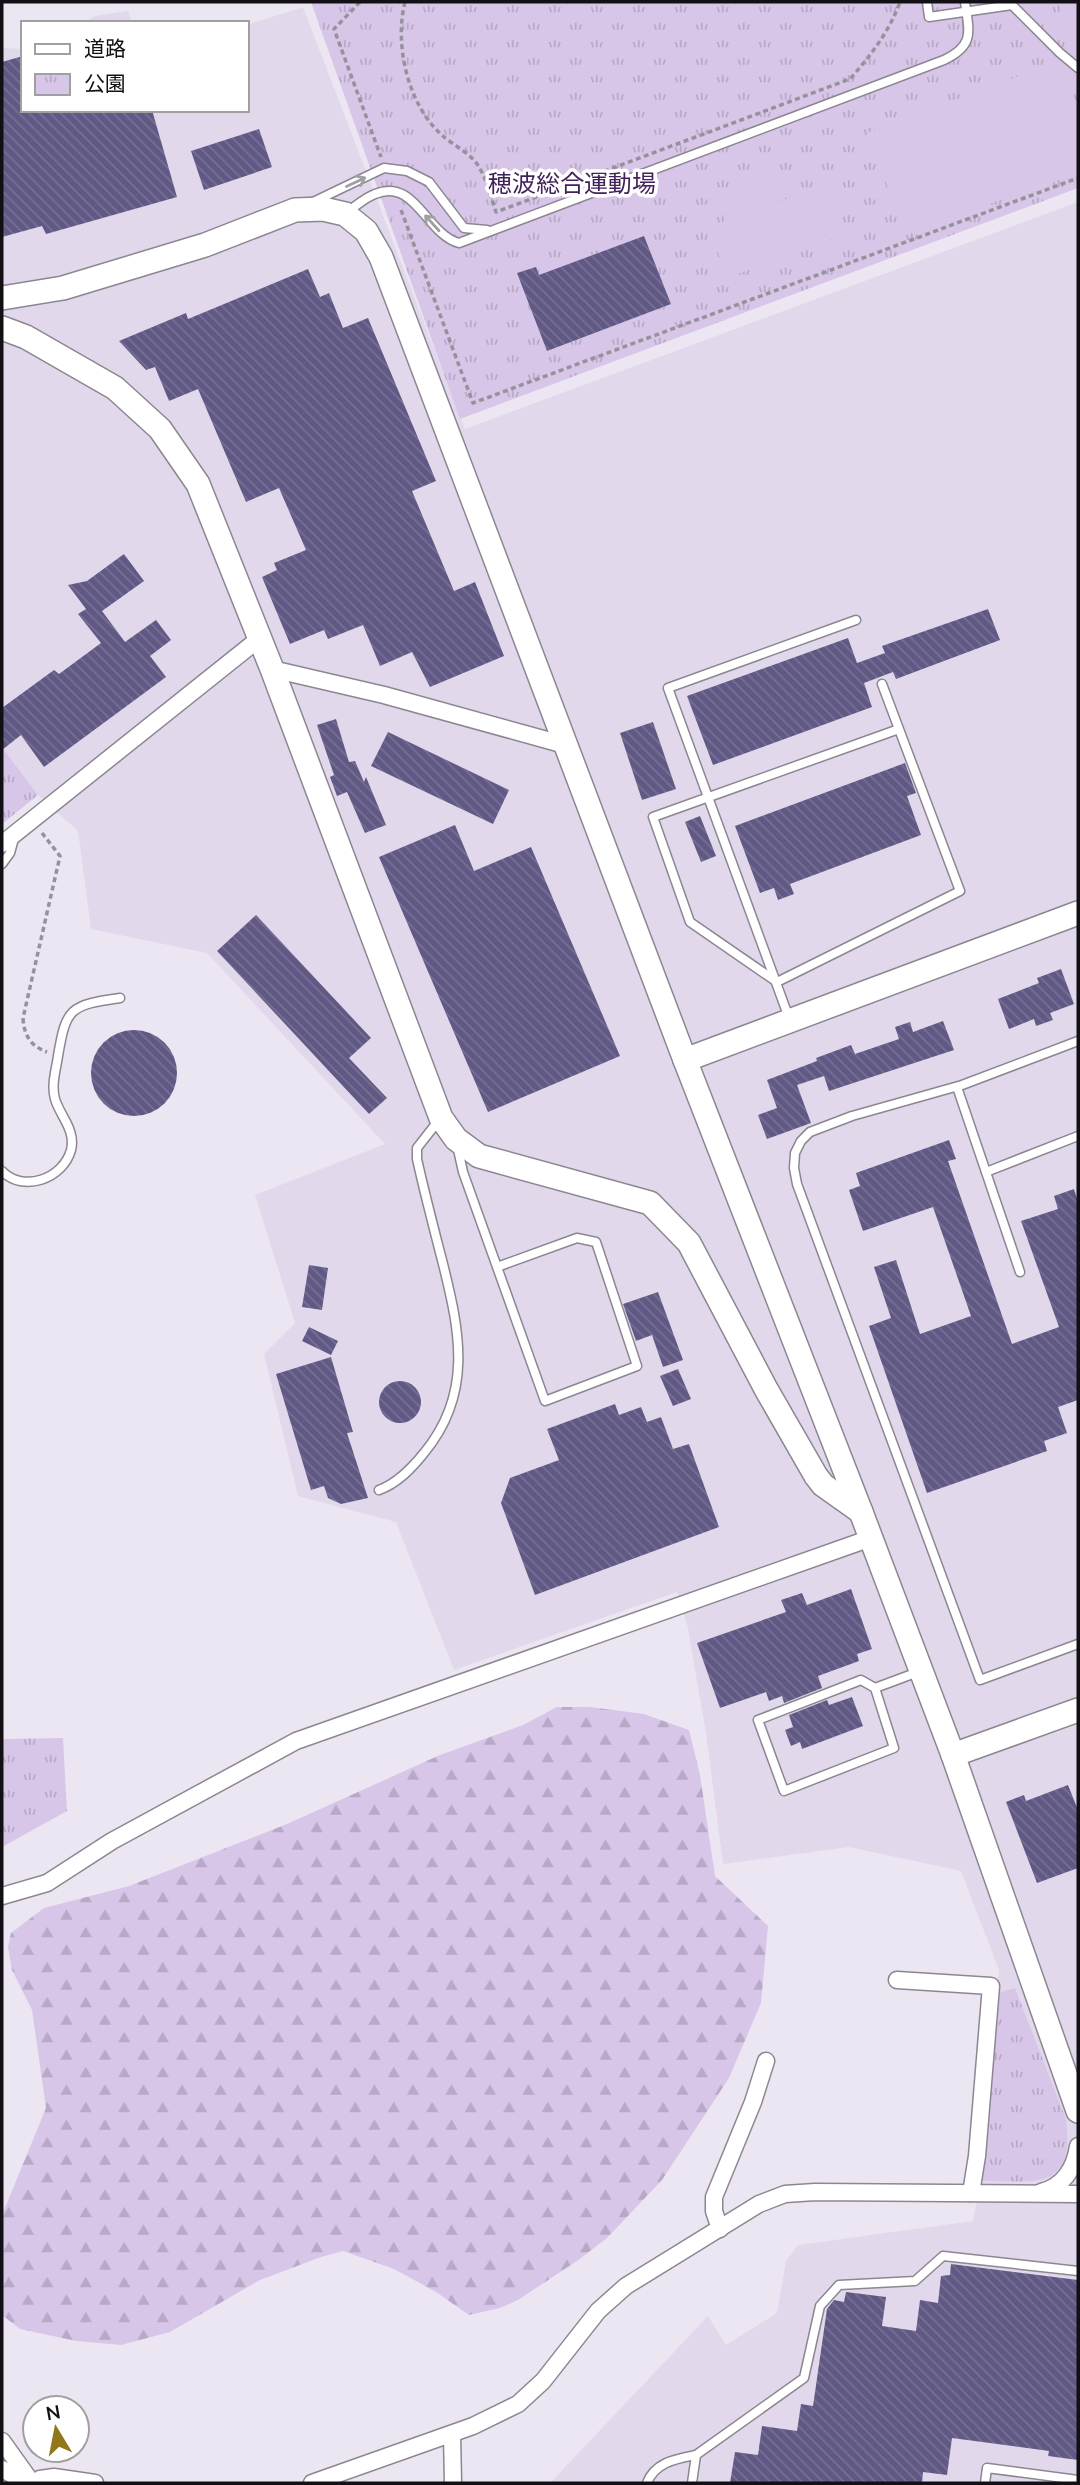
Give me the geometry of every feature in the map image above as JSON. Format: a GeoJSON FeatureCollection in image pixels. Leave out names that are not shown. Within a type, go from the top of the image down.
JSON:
{"type":"FeatureCollection","features":[{"type":"Feature","properties":{"kind":"street"},"geometry":{"type":"LineString","coordinates":[[2,298],[76,284],[205,245],[295,210],[324,209],[345,214],[366,231],[381,257],[685,1060],[861,1512],[953,1755],[1078,2111]]}},
{"type":"Feature","properties":{"kind":"street"},"geometry":{"type":"LineString","coordinates":[[2,328],[26,337],[115,387],[160,429],[198,484],[272,669],[441,1118],[456,1139],[479,1156],[650,1203],[689,1243],[766,1389],[816,1476],[823,1485],[861,1512]]}},
{"type":"Feature","properties":{"kind":"street"},"geometry":{"type":"LineString","coordinates":[[2,844],[260,638]]}},
{"type":"Feature","properties":{"kind":"street"},"geometry":{"type":"LineString","coordinates":[[272,669],[384,695],[565,745]]}},
{"type":"Feature","properties":{"kind":"street"},"geometry":{"type":"LineString","coordinates":[[685,1060],[1078,912]]}},
{"type":"Feature","properties":{"kind":"street"},"geometry":{"type":"LineString","coordinates":[[2,1896],[47,1883],[155,1817],[296,1741],[870,1538]]}},
{"type":"Feature","properties":{"kind":"street"},"geometry":{"type":"LineString","coordinates":[[953,1755],[1076,1714]]}},
{"type":"Feature","properties":{"kind":"street"},"geometry":{"type":"LineString","coordinates":[[897,1980],[991,1986],[977,2156],[971,2193]]}},
{"type":"Feature","properties":{"kind":"street"},"geometry":{"type":"LineString","coordinates":[[720,2229],[714,2197],[753,2102],[766,2061]]}},
{"type":"Feature","properties":{"kind":"street"},"geometry":{"type":"LineString","coordinates":[[1035,2194],[1052,2190],[1061,2182],[1071,2169],[1078,2146]]}},
{"type":"Feature","properties":{"kind":"street"},"geometry":{"type":"LineString","coordinates":[[312,2483],[452,2434],[518,2404],[543,2381],[598,2311],[626,2286],[759,2204],[785,2194],[1078,2194]]}},
{"type":"Feature","properties":{"kind":"street"},"geometry":{"type":"LineString","coordinates":[[452,2434],[453,2483]]}},
{"type":"Feature","properties":{"kind":"street"},"geometry":{"type":"LineString","coordinates":[[2,2441],[30,2483]]}},
{"type":"Feature","properties":{"kind":"street"},"geometry":{"type":"LineString","coordinates":[[2,2456],[30,2483]]}},
{"type":"Feature","properties":{"kind":"street"},"geometry":{"type":"LineString","coordinates":[[2,2469],[30,2483]]}},
{"type":"Feature","properties":{"kind":"street"},"geometry":{"type":"LineString","coordinates":[[38,2483],[40,2479],[54,2477],[95,2483]]}},
{"type":"Feature","properties":{"kind":"lane"},"geometry":{"type":"LineString","coordinates":[[927,2],[929,17],[1012,4],[1078,68]]}},
{"type":"Feature","properties":{"kind":"lane"},"geometry":{"type":"LineString","coordinates":[[345,214],[375,193],[394,190],[411,198],[447,240],[459,243],[960,53],[967,41],[965,2]]}},
{"type":"Feature","properties":{"kind":"lane"},"geometry":{"type":"LineString","coordinates":[[295,210],[386,169],[407,171],[429,182],[464,228],[490,231]]}},
{"type":"Feature","properties":{"kind":"lane"},"geometry":{"type":"LineString","coordinates":[[790,1021],[668,688],[856,620]]}},
{"type":"Feature","properties":{"kind":"lane"},"geometry":{"type":"LineString","coordinates":[[777,982],[960,891],[882,684]]}},
{"type":"Feature","properties":{"kind":"lane"},"geometry":{"type":"LineString","coordinates":[[777,982],[690,922],[653,817],[899,729]]}},
{"type":"Feature","properties":{"kind":"lane"},"geometry":{"type":"LineString","coordinates":[[2,864],[10,853],[16,832]]}},
{"type":"Feature","properties":{"kind":"lane"},"geometry":{"type":"LineString","coordinates":[[2,1171],[18,1181],[42,1180],[55,1173],[71,1150],[71,1134],[54,1095],[64,1022],[72,1012],[86,1004],[120,998]]}},
{"type":"Feature","properties":{"kind":"lane"},"geometry":{"type":"LineString","coordinates":[[1078,1041],[957,1087],[852,1116],[810,1132],[795,1153],[794,1168],[797,1184],[980,1680],[1078,1644]]}},
{"type":"Feature","properties":{"kind":"lane"},"geometry":{"type":"LineString","coordinates":[[957,1087],[1020,1272]]}},
{"type":"Feature","properties":{"kind":"lane"},"geometry":{"type":"LineString","coordinates":[[379,1490],[389,1486],[412,1468],[437,1438],[455,1396],[460,1357],[456,1318],[417,1160],[417,1148],[441,1118]]}},
{"type":"Feature","properties":{"kind":"lane"},"geometry":{"type":"LineString","coordinates":[[986,1172],[1078,1136]]}},
{"type":"Feature","properties":{"kind":"lane"},"geometry":{"type":"LineString","coordinates":[[456,1139],[463,1172],[497,1267],[545,1401],[637,1366],[596,1242],[577,1238],[497,1267]]}},
{"type":"Feature","properties":{"kind":"lane"},"geometry":{"type":"LineString","coordinates":[[875,1688],[921,1671]]}},
{"type":"Feature","properties":{"kind":"lane"},"geometry":{"type":"LineString","coordinates":[[861,1680],[875,1688],[894,1748],[784,1791],[758,1720],[861,1680]]}},
{"type":"Feature","properties":{"kind":"lane"},"geometry":{"type":"LineString","coordinates":[[647,2483],[650,2474],[669,2461],[696,2455],[804,2378],[820,2306],[839,2285],[915,2281],[943,2256],[1078,2271]]}},
{"type":"Feature","properties":{"kind":"lane"},"geometry":{"type":"LineString","coordinates":[[692,2483],[696,2455]]}},
{"type":"Feature","properties":{"kind":"lane"},"geometry":{"type":"LineString","coordinates":[[985,2483],[987,2468],[1078,2480]]}},
{"type":"Feature","properties":{"kind":"path"},"geometry":{"type":"LineString","coordinates":[[360,2],[334,29],[386,169]]}},
{"type":"Feature","properties":{"kind":"path"},"geometry":{"type":"LineString","coordinates":[[404,2],[402,44],[407,73],[419,105],[440,134],[479,164],[496,212],[849,79],[886,33],[900,2]]}},
{"type":"Feature","properties":{"kind":"path"},"geometry":{"type":"LineString","coordinates":[[394,190],[473,403],[1078,178]]}},
{"type":"Feature","properties":{"kind":"path"},"geometry":{"type":"LineString","coordinates":[[32,820],[60,856],[23,1018],[24,1028],[33,1045],[58,1055]]}},
{"type":"Feature","properties":{"kind":"shaded area"},"geometry":{"type":"Polygon","coordinates":[[[303,7],[465,429],[1078,202],[1078,2483],[550,2483],[708,2316],[726,2345],[777,2313],[786,2261],[798,2245],[973,2221],[981,2181],[999,1970],[961,1871],[849,1847],[723,1864],[706,1733],[687,1624],[677,1592],[454,1670],[396,1522],[298,1496],[264,1354],[295,1323],[255,1195],[385,1144],[207,953],[91,929],[78,831],[38,795],[2,747],[2,48],[21,49],[21,112],[248,112],[248,25],[303,7]]]}},
{"type":"Feature","properties":{"kind":"shaded area"},"geometry":{"type":"Polygon","coordinates":[[[128,11],[131,21],[87,21],[95,16],[128,11]]]}},
{"type":"Feature","properties":{"kind":"green space","name":"穂波総合運動場"},"geometry":{"type":"Polygon","coordinates":[[[311,2],[1078,2],[1078,188],[460,419],[311,2]]]}},
{"type":"Feature","properties":{"kind":"green space"},"geometry":{"type":"Polygon","coordinates":[[[1059,2],[1078,2],[1078,40],[1060,12],[1059,2]]]}},
{"type":"Feature","properties":{"kind":"green space"},"geometry":{"type":"Polygon","coordinates":[[[1058,61],[1074,99],[1078,171],[906,235],[867,133],[1058,61]]]}},
{"type":"Feature","properties":{"kind":"green space"},"geometry":{"type":"Polygon","coordinates":[[[755,177],[757,183],[772,178],[781,201],[828,183],[846,234],[727,278],[709,228],[725,221],[717,198],[737,190],[735,184],[755,177]]]}},
{"type":"Feature","properties":{"kind":"green space"},"geometry":{"type":"Polygon","coordinates":[[[2,747],[38,795],[2,824],[2,747]]]}},
{"type":"Feature","properties":{"kind":"green space"},"geometry":{"type":"Polygon","coordinates":[[[557,1707],[590,1707],[644,1714],[689,1730],[700,1775],[715,1876],[768,1926],[761,2003],[729,2078],[662,2180],[607,2238],[577,2261],[518,2300],[500,2308],[469,2315],[436,2292],[394,2269],[343,2251],[260,2280],[170,2332],[121,2345],[76,2341],[20,2329],[2,2315],[2,2215],[46,2108],[32,2010],[12,1970],[8,1947],[11,1933],[44,1908],[129,1886],[287,1824],[440,1755],[523,1725],[557,1707]]]}},
{"type":"Feature","properties":{"kind":"green space"},"geometry":{"type":"Polygon","coordinates":[[[63,1738],[67,1811],[2,1847],[2,1739],[63,1738]]]}},
{"type":"Feature","properties":{"kind":"green space"},"geometry":{"type":"Polygon","coordinates":[[[1015,1988],[1066,2119],[1067,2143],[1058,2171],[1048,2177],[1019,2182],[981,2181],[997,1993],[1015,1988]]]}},
{"type":"Feature","properties":{"kind":"building"},"geometry":{"type":"Polygon","coordinates":[[[21,57],[21,112],[153,112],[177,197],[46,234],[42,226],[2,237],[2,62],[21,57]]]}},
{"type":"Feature","properties":{"kind":"building"},"geometry":{"type":"Polygon","coordinates":[[[259,129],[272,167],[204,190],[191,151],[259,129]]]}},
{"type":"Feature","properties":{"kind":"building"},"geometry":{"type":"Polygon","coordinates":[[[644,236],[671,304],[547,351],[517,273],[536,267],[539,275],[644,236]]]}},
{"type":"Feature","properties":{"kind":"building"},"geometry":{"type":"Polygon","coordinates":[[[308,269],[320,297],[329,293],[343,328],[368,318],[436,481],[412,491],[454,591],[475,582],[504,656],[430,687],[412,652],[380,666],[363,625],[328,639],[324,630],[290,644],[262,577],[277,570],[274,563],[306,550],[279,488],[246,502],[198,389],[169,401],[155,367],[146,370],[119,341],[186,313],[188,319],[308,269]]]}},
{"type":"Feature","properties":{"kind":"building"},"geometry":{"type":"Polygon","coordinates":[[[124,554],[144,581],[102,611],[125,642],[156,620],[171,640],[150,656],[166,677],[44,767],[21,735],[2,750],[2,708],[54,670],[59,674],[101,643],[78,614],[86,609],[68,585],[87,581],[124,554]]]}},
{"type":"Feature","properties":{"kind":"building"},"geometry":{"type":"Polygon","coordinates":[[[988,609],[1000,640],[896,679],[893,672],[864,683],[872,707],[713,765],[687,696],[848,638],[857,663],[885,653],[882,646],[988,609]]]}},
{"type":"Feature","properties":{"kind":"building"},"geometry":{"type":"Polygon","coordinates":[[[336,719],[349,762],[355,761],[364,782],[366,777],[386,825],[365,833],[347,792],[337,796],[330,777],[334,775],[317,725],[336,719]]]}},
{"type":"Feature","properties":{"kind":"building"},"geometry":{"type":"Polygon","coordinates":[[[653,722],[676,789],[642,800],[620,733],[653,722]]]}},
{"type":"Feature","properties":{"kind":"building"},"geometry":{"type":"Polygon","coordinates":[[[388,732],[509,790],[493,824],[371,766],[388,732]]]}},
{"type":"Feature","properties":{"kind":"building"},"geometry":{"type":"Polygon","coordinates":[[[905,763],[916,793],[907,796],[921,835],[790,884],[794,894],[778,900],[774,888],[760,893],[735,826],[905,763]]]}},
{"type":"Feature","properties":{"kind":"building"},"geometry":{"type":"Polygon","coordinates":[[[700,816],[716,856],[701,862],[685,822],[700,816]]]}},
{"type":"Feature","properties":{"kind":"building"},"geometry":{"type":"Polygon","coordinates":[[[455,825],[474,871],[531,847],[620,1056],[488,1112],[379,857],[455,825]]]}},
{"type":"Feature","properties":{"kind":"building"},"geometry":{"type":"Polygon","coordinates":[[[256,915],[371,1038],[349,1058],[387,1098],[369,1114],[217,951],[256,915]]]}},
{"type":"Feature","properties":{"kind":"building"},"geometry":{"type":"Polygon","coordinates":[[[1061,969],[1074,1004],[1050,1013],[1053,1020],[1036,1026],[1034,1019],[1009,1029],[998,999],[1039,983],[1037,978],[1061,969]]]}},
{"type":"Feature","properties":{"kind":"building"},"geometry":{"type":"Polygon","coordinates":[[[943,1021],[954,1050],[829,1091],[824,1076],[797,1085],[811,1123],[767,1139],[758,1115],[777,1108],[767,1080],[851,1045],[855,1054],[899,1039],[895,1027],[910,1022],[913,1032],[943,1021]]]}},
{"type":"Feature","properties":{"kind":"building"},"geometry":{"type":"Polygon","coordinates":[[[134,1030],[150,1034],[164,1043],[173,1057],[177,1073],[173,1089],[164,1103],[150,1112],[134,1116],[118,1112],[104,1103],[95,1089],[91,1073],[95,1057],[104,1043],[118,1034],[134,1030]]]}},
{"type":"Feature","properties":{"kind":"building"},"geometry":{"type":"Polygon","coordinates":[[[949,1140],[956,1159],[948,1161],[1012,1344],[1059,1327],[1021,1221],[1058,1209],[1054,1196],[1074,1189],[1078,1202],[1078,1400],[1058,1407],[1067,1433],[1044,1441],[1047,1451],[927,1493],[869,1326],[891,1318],[874,1267],[896,1260],[920,1334],[971,1316],[933,1207],[863,1231],[849,1190],[860,1186],[856,1173],[949,1140]]]}},
{"type":"Feature","properties":{"kind":"building"},"geometry":{"type":"Polygon","coordinates":[[[309,1265],[328,1268],[322,1310],[302,1307],[309,1265]]]}},
{"type":"Feature","properties":{"kind":"building"},"geometry":{"type":"Polygon","coordinates":[[[658,1292],[683,1360],[663,1367],[652,1335],[636,1341],[623,1304],[658,1292]]]}},
{"type":"Feature","properties":{"kind":"building"},"geometry":{"type":"Polygon","coordinates":[[[309,1327],[338,1341],[331,1355],[302,1341],[309,1327]]]}},
{"type":"Feature","properties":{"kind":"building"},"geometry":{"type":"Polygon","coordinates":[[[331,1357],[353,1432],[347,1433],[368,1498],[341,1504],[328,1498],[324,1486],[311,1490],[276,1374],[331,1357]]]}},
{"type":"Feature","properties":{"kind":"building"},"geometry":{"type":"Polygon","coordinates":[[[678,1369],[691,1399],[673,1406],[660,1376],[678,1369]]]}},
{"type":"Feature","properties":{"kind":"building"},"geometry":{"type":"Polygon","coordinates":[[[400,1381],[415,1387],[421,1402],[415,1417],[400,1423],[385,1417],[379,1402],[385,1387],[400,1381]]]}},
{"type":"Feature","properties":{"kind":"building"},"geometry":{"type":"Polygon","coordinates":[[[615,1404],[619,1415],[641,1407],[647,1422],[661,1417],[673,1449],[689,1444],[719,1527],[535,1595],[501,1503],[510,1478],[559,1460],[547,1429],[615,1404]]]}},
{"type":"Feature","properties":{"kind":"building"},"geometry":{"type":"Polygon","coordinates":[[[851,1589],[872,1649],[857,1654],[859,1661],[818,1676],[822,1688],[784,1703],[782,1696],[769,1701],[766,1692],[720,1708],[697,1643],[786,1612],[781,1600],[802,1593],[807,1605],[851,1589]]]}},
{"type":"Feature","properties":{"kind":"building"},"geometry":{"type":"Polygon","coordinates":[[[852,1697],[863,1726],[802,1749],[800,1742],[791,1746],[785,1730],[793,1727],[789,1715],[827,1700],[829,1705],[852,1697]]]}},
{"type":"Feature","properties":{"kind":"building"},"geometry":{"type":"Polygon","coordinates":[[[1068,1785],[1078,1810],[1078,1868],[1037,1883],[1006,1802],[1024,1795],[1026,1801],[1068,1785]]]}},
{"type":"Feature","properties":{"kind":"building"},"geometry":{"type":"Polygon","coordinates":[[[951,2264],[1078,2280],[1078,2460],[1048,2456],[1049,2451],[952,2438],[947,2475],[923,2472],[922,2483],[730,2483],[735,2452],[758,2455],[762,2426],[797,2431],[801,2404],[813,2406],[827,2309],[834,2300],[844,2302],[846,2292],[886,2297],[882,2326],[916,2331],[920,2300],[938,2303],[941,2276],[950,2275],[951,2264]]]}}]}
